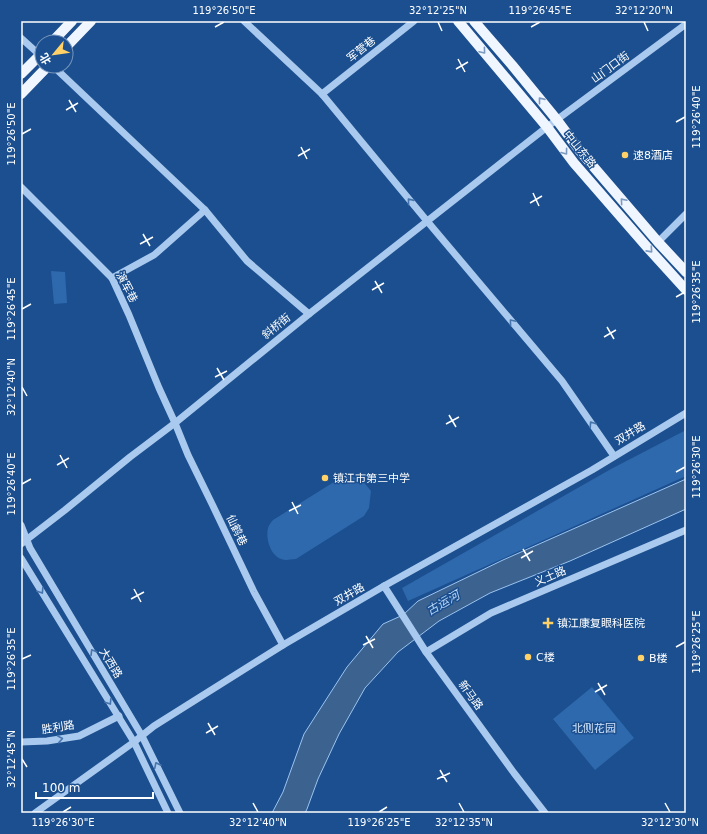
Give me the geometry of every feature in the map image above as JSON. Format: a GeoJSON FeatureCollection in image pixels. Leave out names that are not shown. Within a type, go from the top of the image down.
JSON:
{"type":"FeatureCollection","features":[{"type":"Feature","properties":{"kind":"main road"},"geometry":{"type":"LineString","coordinates":[[60,34],[72,21]]}},
{"type":"Feature","properties":{"kind":"main road"},"geometry":{"type":"LineString","coordinates":[[74,39],[91,21]]}},
{"type":"Feature","properties":{"kind":"main road","name":"中山东路"},"geometry":{"type":"LineString","coordinates":[[458,21],[574,163],[686,290]]}},
{"type":"Feature","properties":{"kind":"main road","name":"中山东路"},"geometry":{"type":"LineString","coordinates":[[474,21],[557,120],[580,151],[658,242],[686,272]]}},
{"type":"Feature","properties":{"kind":"main road"},"geometry":{"type":"LineString","coordinates":[[21,74],[34,62]]}},
{"type":"Feature","properties":{"kind":"main road"},"geometry":{"type":"LineString","coordinates":[[21,94],[40,74]]}},
{"type":"Feature","properties":{"kind":"street"},"geometry":{"type":"LineString","coordinates":[[244,21],[322,94],[562,381],[614,456]]}},
{"type":"Feature","properties":{"kind":"street","name":"军营巷"},"geometry":{"type":"LineString","coordinates":[[322,94],[414,21]]}},
{"type":"Feature","properties":{"kind":"street"},"geometry":{"type":"LineString","coordinates":[[683,21],[686,25]]}},
{"type":"Feature","properties":{"kind":"street","name":"山门口街"},"geometry":{"type":"LineString","coordinates":[[546,127],[686,25]]}},
{"type":"Feature","properties":{"kind":"street"},"geometry":{"type":"LineString","coordinates":[[21,38],[34,49]]}},
{"type":"Feature","properties":{"kind":"street"},"geometry":{"type":"LineString","coordinates":[[61,74],[205,210],[247,260],[309,314]]}},
{"type":"Feature","properties":{"kind":"street","name":"斜桥街"},"geometry":{"type":"LineString","coordinates":[[24,542],[546,127]]}},
{"type":"Feature","properties":{"kind":"street","name":"演军巷"},"geometry":{"type":"LineString","coordinates":[[21,187],[112,278],[175,423]]}},
{"type":"Feature","properties":{"kind":"street"},"geometry":{"type":"LineString","coordinates":[[112,278],[154,255],[205,210]]}},
{"type":"Feature","properties":{"kind":"street"},"geometry":{"type":"LineString","coordinates":[[658,242],[686,214]]}},
{"type":"Feature","properties":{"kind":"street","name":"双井路"},"geometry":{"type":"LineString","coordinates":[[35,813],[154,726],[283,645],[384,586],[592,470],[686,413]]}},
{"type":"Feature","properties":{"kind":"street","name":"仙鹤巷"},"geometry":{"type":"LineString","coordinates":[[175,423],[188,455],[254,592],[283,645]]}},
{"type":"Feature","properties":{"kind":"street","name":"大西路"},"geometry":{"type":"LineString","coordinates":[[21,525],[24,542],[30,548],[142,736],[180,813]]}},
{"type":"Feature","properties":{"kind":"street","name":"义土路"},"geometry":{"type":"LineString","coordinates":[[426,652],[491,613],[686,530]]}},
{"type":"Feature","properties":{"kind":"street","name":"大西路"},"geometry":{"type":"LineString","coordinates":[[21,558],[134,742],[168,813]]}},
{"type":"Feature","properties":{"kind":"street","name":"新马路"},"geometry":{"type":"LineString","coordinates":[[384,586],[426,652],[514,774],[545,813]]}},
{"type":"Feature","properties":{"kind":"street","name":"胜利路"},"geometry":{"type":"LineString","coordinates":[[21,742],[47,741],[79,736],[119,716]]}},
{"type":"Feature","properties":{"kind":"green space"},"geometry":{"type":"Polygon","coordinates":[[[51,271],[65,272],[67,303],[54,304],[51,271]]]}},
{"type":"Feature","properties":{"kind":"green space"},"geometry":{"type":"Polygon","coordinates":[[[686,430],[686,476],[408,601],[402,588],[611,469],[686,430]]]}},
{"type":"Feature","properties":{"kind":"green space"},"geometry":{"type":"Polygon","coordinates":[[[350,476],[362,481],[371,491],[369,508],[364,516],[296,559],[286,560],[277,557],[273,553],[267,533],[269,525],[272,521],[342,477],[350,476]]]}},
{"type":"Feature","properties":{"kind":"green space","name":"北侧花园"},"geometry":{"type":"Polygon","coordinates":[[[592,687],[634,738],[595,770],[553,719],[592,687]]]}},
{"type":"Feature","properties":{"kind":"water","name":"古运河"},"geometry":{"type":"Polygon","coordinates":[[[686,479],[686,509],[570,561],[490,593],[439,621],[398,652],[365,688],[339,734],[318,779],[305,813],[272,813],[283,792],[304,734],[347,667],[383,624],[403,615],[418,601],[503,560],[686,479]]]}},
{"type":"Feature","properties":{"kind":"place","name":"速8酒店"},"geometry":{"type":"Point","coordinates":[625,155]}},
{"type":"Feature","properties":{"kind":"place","name":"镇江市第三中学"},"geometry":{"type":"Point","coordinates":[325,478]}},
{"type":"Feature","properties":{"kind":"place","name":"镇江康复眼科医院"},"geometry":{"type":"Point","coordinates":[548,623]}},
{"type":"Feature","properties":{"kind":"place","name":"C楼"},"geometry":{"type":"Point","coordinates":[528,657]}},
{"type":"Feature","properties":{"kind":"place","name":"B楼"},"geometry":{"type":"Point","coordinates":[641,658]}}]}
